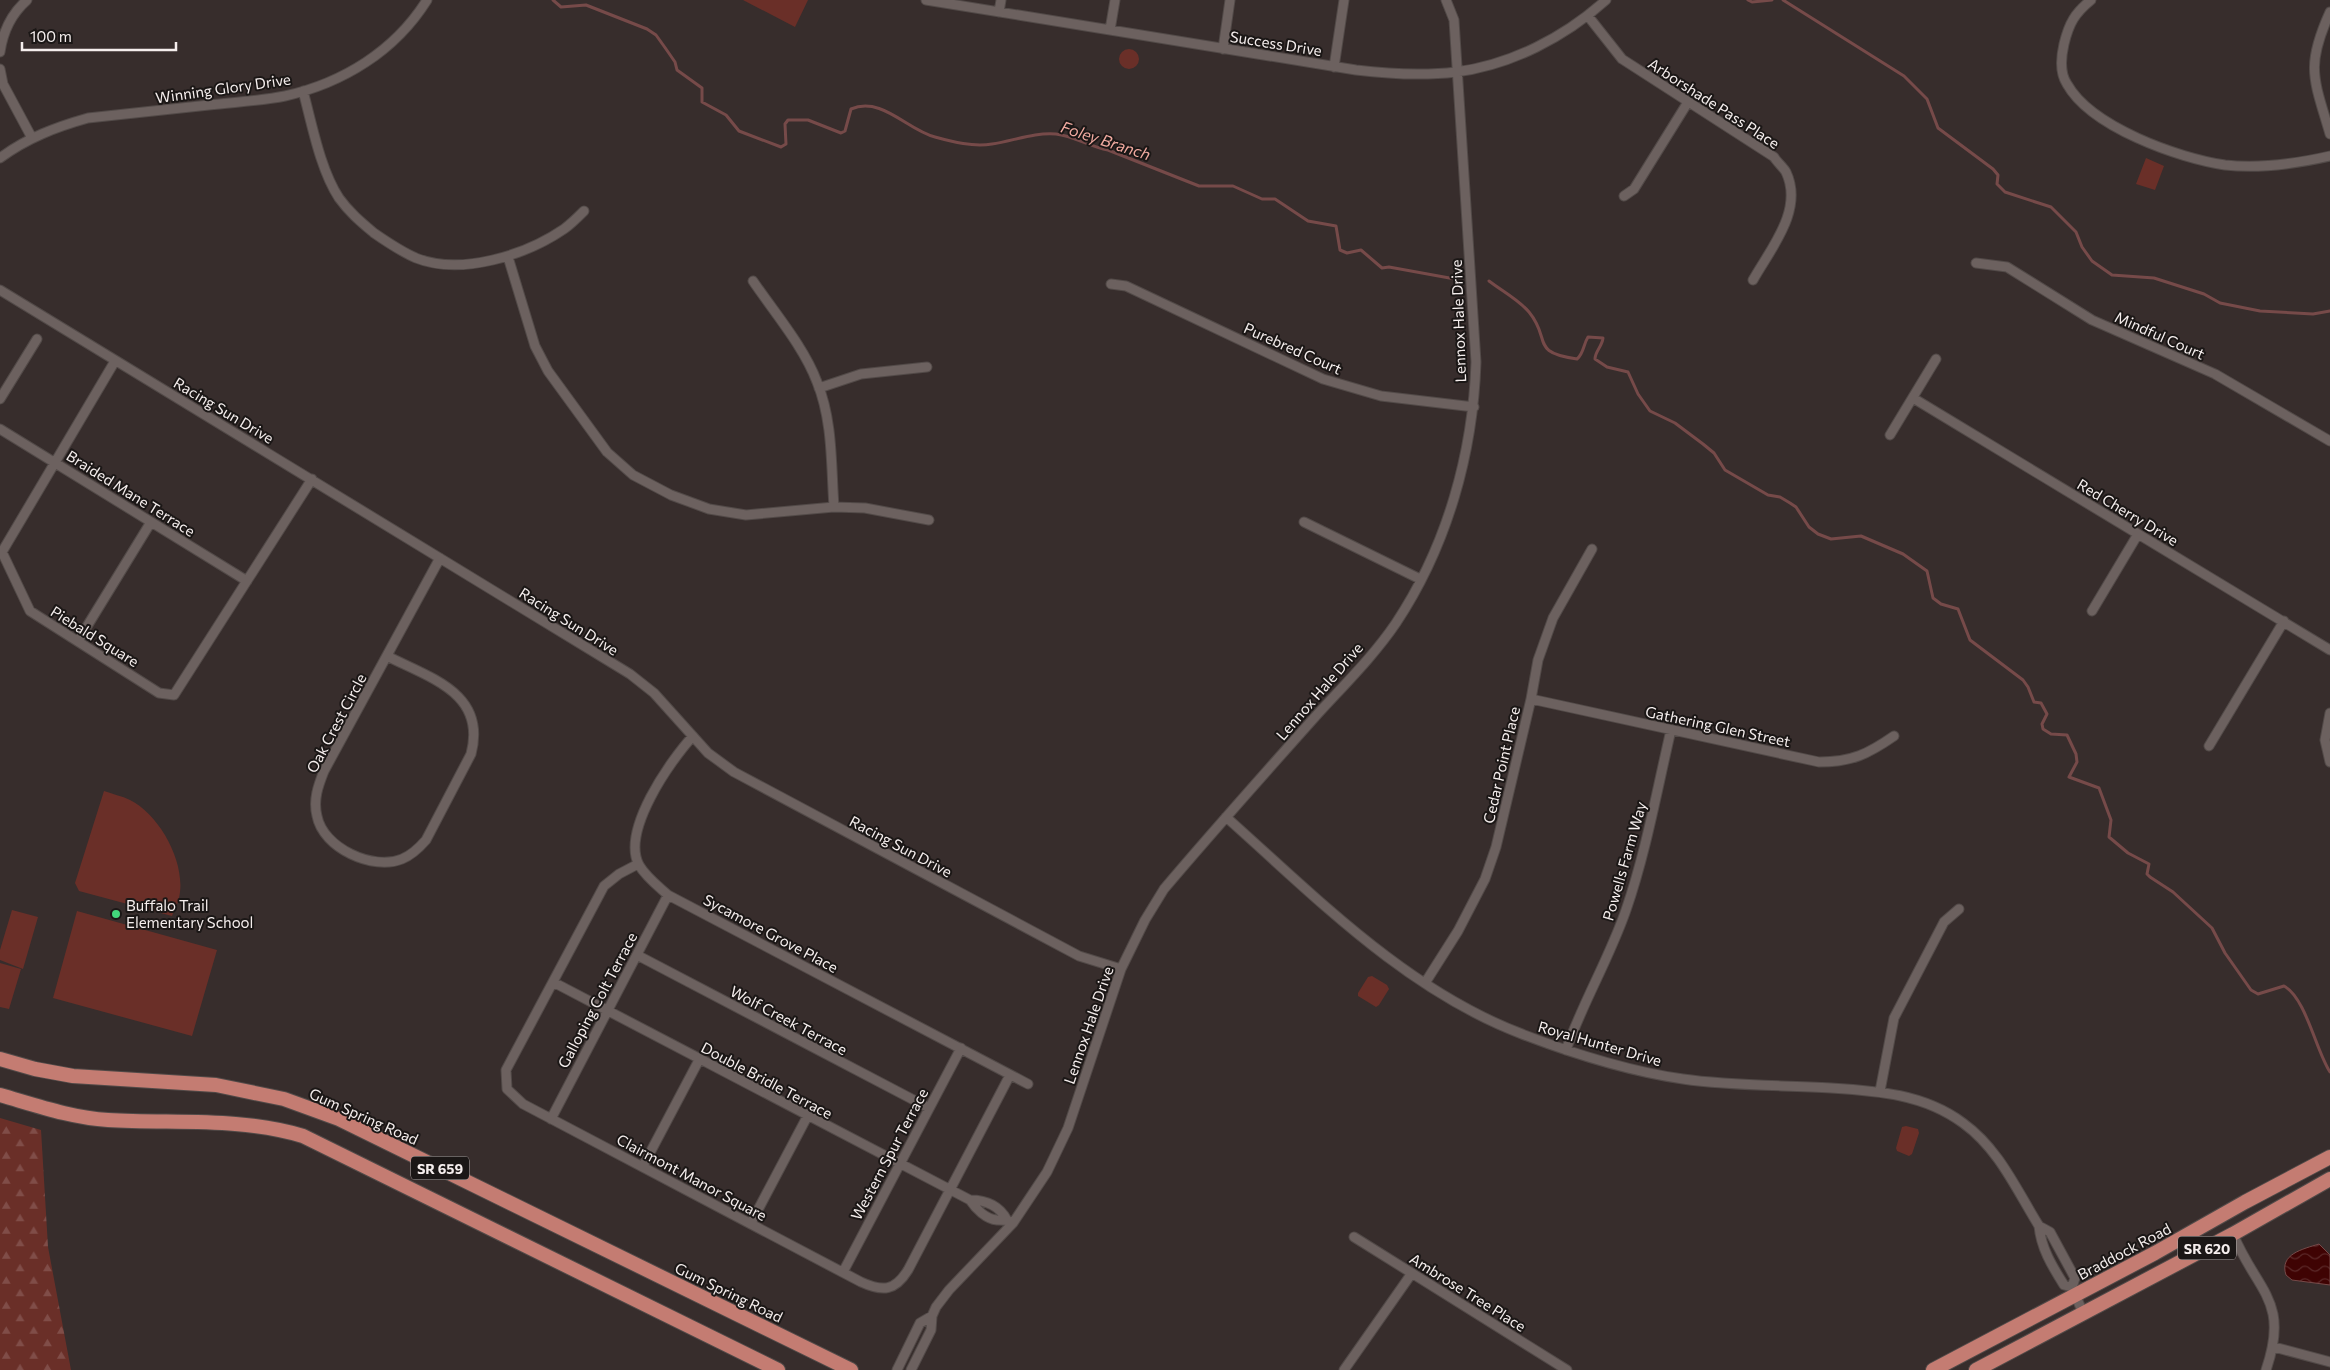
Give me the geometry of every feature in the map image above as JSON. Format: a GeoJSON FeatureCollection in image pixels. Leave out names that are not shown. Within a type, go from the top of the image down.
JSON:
{"type":"FeatureCollection","features":[{"type":"Feature","properties":{"kind":"main road","name":"Gum Spring Road"},"geometry":{"type":"LineString","coordinates":[[0,1059],[35,1069],[81,1077],[216,1084],[284,1099],[339,1119],[851,1370]]}},
{"type":"Feature","properties":{"kind":"main road","name":"SR 659"},"geometry":{"type":"LineString","coordinates":[[0,1095],[49,1109],[106,1120],[247,1124],[278,1129],[303,1136],[778,1370]]}},
{"type":"Feature","properties":{"kind":"main road","name":"Braddock Road"},"geometry":{"type":"LineString","coordinates":[[1933,1370],[2074,1291],[2155,1253],[2245,1202],[2330,1158]]}},
{"type":"Feature","properties":{"kind":"main road","name":"SR 620"},"geometry":{"type":"LineString","coordinates":[[1976,1370],[2233,1234],[2330,1179]]}},
{"type":"Feature","properties":{"kind":"street"},"geometry":{"type":"LineString","coordinates":[[0,52],[7,24],[17,8],[27,0]]}},
{"type":"Feature","properties":{"kind":"street","name":"Winning Glory Drive"},"geometry":{"type":"LineString","coordinates":[[0,158],[18,144],[58,127],[88,118],[284,96],[326,83],[355,71],[364,64],[408,26],[427,0]]}},
{"type":"Feature","properties":{"kind":"street","name":"Success Drive"},"geometry":{"type":"LineString","coordinates":[[926,0],[1223,49],[1398,75],[1456,72],[1506,59],[1536,48],[1588,16],[1606,0]]}},
{"type":"Feature","properties":{"kind":"street"},"geometry":{"type":"LineString","coordinates":[[999,12],[1001,0]]}},
{"type":"Feature","properties":{"kind":"street"},"geometry":{"type":"LineString","coordinates":[[1110,30],[1115,0]]}},
{"type":"Feature","properties":{"kind":"street"},"geometry":{"type":"LineString","coordinates":[[1223,49],[1230,0]]}},
{"type":"Feature","properties":{"kind":"street"},"geometry":{"type":"LineString","coordinates":[[1334,66],[1344,0]]}},
{"type":"Feature","properties":{"kind":"street","name":"Lennox Hale Drive"},"geometry":{"type":"LineString","coordinates":[[897,1370],[920,1323],[932,1316],[949,1290],[1010,1221],[1048,1172],[1068,1128],[1121,969],[1145,920],[1164,888],[1395,624],[1420,578],[1451,508],[1468,442],[1474,407],[1476,362],[1475,323],[1456,72],[1454,20],[1446,0]]}},
{"type":"Feature","properties":{"kind":"street"},"geometry":{"type":"LineString","coordinates":[[2091,0],[2076,13],[2061,54],[2061,70],[2066,84],[2077,98],[2123,131],[2158,148],[2191,158],[2225,164],[2260,166],[2295,164],[2330,156]]}},
{"type":"Feature","properties":{"kind":"street"},"geometry":{"type":"LineString","coordinates":[[2330,12],[2318,38],[2313,68],[2315,83],[2330,134]]}},
{"type":"Feature","properties":{"kind":"street","name":"Arborshade Pass Place"},"geometry":{"type":"LineString","coordinates":[[1588,16],[1622,59],[1774,157],[1786,172],[1791,200],[1789,216],[1753,280]]}},
{"type":"Feature","properties":{"kind":"street"},"geometry":{"type":"LineString","coordinates":[[0,69],[3,84],[32,138]]}},
{"type":"Feature","properties":{"kind":"street"},"geometry":{"type":"LineString","coordinates":[[303,90],[328,177],[339,197],[354,217],[385,242],[418,258],[450,264],[467,264],[508,257],[565,229],[584,211]]}},
{"type":"Feature","properties":{"kind":"street"},"geometry":{"type":"LineString","coordinates":[[1624,196],[1634,189],[1688,102]]}},
{"type":"Feature","properties":{"kind":"street"},"geometry":{"type":"LineString","coordinates":[[508,257],[535,346],[548,371],[607,452],[633,475],[671,495],[694,504],[709,509],[746,515],[834,507],[872,509],[929,520]]}},
{"type":"Feature","properties":{"kind":"street","name":"Mindful Court"},"geometry":{"type":"LineString","coordinates":[[1976,262],[2007,268],[2092,320],[2215,374],[2330,441]]}},
{"type":"Feature","properties":{"kind":"street"},"geometry":{"type":"LineString","coordinates":[[753,281],[798,348],[819,388],[827,415],[834,507]]}},
{"type":"Feature","properties":{"kind":"street","name":"Purebred Court"},"geometry":{"type":"LineString","coordinates":[[1110,284],[1126,286],[1323,379],[1381,396],[1474,407]]}},
{"type":"Feature","properties":{"kind":"street","name":"Racing Sun Drive"},"geometry":{"type":"LineString","coordinates":[[0,290],[630,674],[654,693],[708,753],[734,772],[1079,956],[1121,969]]}},
{"type":"Feature","properties":{"kind":"street"},"geometry":{"type":"LineString","coordinates":[[0,399],[37,339]]}},
{"type":"Feature","properties":{"kind":"street"},"geometry":{"type":"LineString","coordinates":[[1890,435],[1936,359]]}},
{"type":"Feature","properties":{"kind":"street","name":"Piebald Square"},"geometry":{"type":"LineString","coordinates":[[115,361],[2,552],[30,611],[159,693],[174,695],[312,479]]}},
{"type":"Feature","properties":{"kind":"street"},"geometry":{"type":"LineString","coordinates":[[819,388],[861,374],[927,367]]}},
{"type":"Feature","properties":{"kind":"street","name":"Red Cherry Drive"},"geometry":{"type":"LineString","coordinates":[[1913,398],[2330,650]]}},
{"type":"Feature","properties":{"kind":"street","name":"Braided Mane Terrace"},"geometry":{"type":"LineString","coordinates":[[0,429],[247,581]]}},
{"type":"Feature","properties":{"kind":"street"},"geometry":{"type":"LineString","coordinates":[[78,641],[151,522]]}},
{"type":"Feature","properties":{"kind":"street"},"geometry":{"type":"LineString","coordinates":[[1304,522],[1420,578]]}},
{"type":"Feature","properties":{"kind":"street"},"geometry":{"type":"LineString","coordinates":[[2092,611],[2138,534]]}},
{"type":"Feature","properties":{"kind":"street","name":"Cedar Point Place"},"geometry":{"type":"LineString","coordinates":[[1426,984],[1458,931],[1485,879],[1496,847],[1531,699],[1538,660],[1553,618],[1592,549]]}},
{"type":"Feature","properties":{"kind":"street","name":"Oak Crest Circle"},"geometry":{"type":"LineString","coordinates":[[387,656],[457,694],[469,708],[474,726],[474,743],[471,754],[426,840],[416,851],[400,860],[372,861],[357,856],[335,843],[325,834],[317,818],[315,802],[317,788],[324,771],[440,558]]}},
{"type":"Feature","properties":{"kind":"street"},"geometry":{"type":"LineString","coordinates":[[2209,746],[2284,621]]}},
{"type":"Feature","properties":{"kind":"street","name":"Gathering Glen Street"},"geometry":{"type":"LineString","coordinates":[[1531,699],[1819,762],[1850,760],[1872,751],[1894,736]]}},
{"type":"Feature","properties":{"kind":"street"},"geometry":{"type":"LineString","coordinates":[[2330,712],[2325,740],[2330,762]]}},
{"type":"Feature","properties":{"kind":"street","name":"Powells Farm Way"},"geometry":{"type":"LineString","coordinates":[[1566,1050],[1582,1006],[1606,959],[1626,912],[1642,859],[1671,730]]}},
{"type":"Feature","properties":{"kind":"street"},"geometry":{"type":"LineString","coordinates":[[638,864],[635,849],[636,833],[641,819],[672,760],[693,736]]}},
{"type":"Feature","properties":{"kind":"street","name":"Royal Hunter Drive"},"geometry":{"type":"LineString","coordinates":[[1226,817],[1355,932],[1426,984],[1518,1033],[1566,1050],[1639,1071],[1686,1079],[1880,1091],[1927,1102],[1963,1123],[1984,1140],[2002,1161],[2039,1226],[2040,1242],[2064,1285],[2074,1291],[2075,1278],[2073,1272],[2050,1232],[2039,1226]]}},
{"type":"Feature","properties":{"kind":"street","name":"Sycamore Grove Place"},"geometry":{"type":"LineString","coordinates":[[638,864],[652,881],[668,895],[1028,1084]]}},
{"type":"Feature","properties":{"kind":"street","name":"Clairmont Manor Square"},"geometry":{"type":"LineString","coordinates":[[638,864],[619,874],[604,886],[510,1063],[505,1077],[507,1089],[517,1100],[550,1119],[843,1272],[877,1288],[892,1287],[897,1284],[908,1270],[1010,1075]]}},
{"type":"Feature","properties":{"kind":"street","name":"Galloping Colt Terrace"},"geometry":{"type":"LineString","coordinates":[[550,1119],[668,895]]}},
{"type":"Feature","properties":{"kind":"street"},"geometry":{"type":"LineString","coordinates":[[1880,1091],[1894,1018],[1944,922],[1959,909]]}},
{"type":"Feature","properties":{"kind":"street","name":"Wolf Creek Terrace"},"geometry":{"type":"LineString","coordinates":[[637,955],[928,1108]]}},
{"type":"Feature","properties":{"kind":"street","name":"Double Bridle Terrace"},"geometry":{"type":"LineString","coordinates":[[553,982],[807,1117],[950,1190],[970,1200],[981,1200],[1001,1209],[1010,1221]]}},
{"type":"Feature","properties":{"kind":"street","name":"Western Spur Terrace"},"geometry":{"type":"LineString","coordinates":[[843,1272],[961,1048]]}},
{"type":"Feature","properties":{"kind":"street"},"geometry":{"type":"LineString","coordinates":[[643,1166],[699,1060]]}},
{"type":"Feature","properties":{"kind":"street"},"geometry":{"type":"LineString","coordinates":[[751,1223],[807,1117]]}},
{"type":"Feature","properties":{"kind":"street"},"geometry":{"type":"LineString","coordinates":[[2233,1234],[2274,1311],[2274,1347],[2266,1370]]}},
{"type":"Feature","properties":{"kind":"street","name":"Ambrose Tree Place"},"geometry":{"type":"LineString","coordinates":[[1354,1237],[1567,1370]]}},
{"type":"Feature","properties":{"kind":"street"},"geometry":{"type":"LineString","coordinates":[[1344,1370],[1412,1273]]}},
{"type":"Feature","properties":{"kind":"street"},"geometry":{"type":"LineString","coordinates":[[2074,1291],[2083,1313]]}},
{"type":"Feature","properties":{"kind":"street","name":"Lennox Hale Drive"},"geometry":{"type":"LineString","coordinates":[[911,1370],[932,1330],[932,1316]]}},
{"type":"Feature","properties":{"kind":"street"},"geometry":{"type":"LineString","coordinates":[[2274,1347],[2330,1362]]}},
{"type":"Feature","properties":{"kind":"green space"},"geometry":{"type":"Polygon","coordinates":[[[743,0],[808,0],[795,27],[743,0]]]}},
{"type":"Feature","properties":{"kind":"green space"},"geometry":{"type":"Polygon","coordinates":[[[1129,49],[1136,52],[1139,59],[1136,66],[1129,69],[1122,66],[1119,59],[1122,52],[1129,49]]]}},
{"type":"Feature","properties":{"kind":"green space"},"geometry":{"type":"Polygon","coordinates":[[[2146,158],[2164,166],[2155,190],[2136,184],[2146,158]]]}},
{"type":"Feature","properties":{"kind":"green space"},"geometry":{"type":"Polygon","coordinates":[[[104,791],[130,800],[141,807],[161,829],[169,842],[179,870],[180,885],[178,900],[172,916],[79,891],[75,883],[104,791]]]}},
{"type":"Feature","properties":{"kind":"green space"},"geometry":{"type":"Polygon","coordinates":[[[12,910],[38,917],[23,969],[0,960],[0,950],[12,910]]]}},
{"type":"Feature","properties":{"kind":"green space"},"geometry":{"type":"Polygon","coordinates":[[[77,911],[217,950],[192,1036],[53,998],[77,911]]]}},
{"type":"Feature","properties":{"kind":"green space"},"geometry":{"type":"Polygon","coordinates":[[[0,963],[21,969],[9,1009],[0,1007],[0,963]]]}},
{"type":"Feature","properties":{"kind":"green space"},"geometry":{"type":"Polygon","coordinates":[[[1372,976],[1387,985],[1389,989],[1376,1007],[1358,996],[1368,977],[1372,976]]]}},
{"type":"Feature","properties":{"kind":"green space"},"geometry":{"type":"Polygon","coordinates":[[[0,1118],[41,1130],[48,1247],[71,1370],[0,1370],[0,1118]]]}},
{"type":"Feature","properties":{"kind":"green space"},"geometry":{"type":"Polygon","coordinates":[[[1902,1127],[1918,1129],[1919,1133],[1912,1154],[1909,1156],[1897,1151],[1896,1148],[1902,1127]]]}},
{"type":"Feature","properties":{"kind":"water"},"geometry":{"type":"Polygon","coordinates":[[[2319,1244],[2330,1255],[2330,1285],[2292,1280],[2286,1275],[2286,1262],[2289,1257],[2300,1250],[2319,1244]]]}},
{"type":"Feature","properties":{"kind":"waterway","name":"Foley Branch"},"geometry":{"type":"LineString","coordinates":[[553,0],[561,7],[586,5],[647,29],[656,35],[675,62],[677,70],[702,88],[702,102],[726,115],[739,131],[781,147],[786,144],[785,124],[788,120],[808,120],[841,133],[845,131],[851,109],[862,106],[884,110],[925,133],[963,144],[985,145],[1040,134],[1063,135],[1108,150],[1199,186],[1233,186],[1262,199],[1275,199],[1308,221],[1336,226],[1340,250],[1347,253],[1361,250],[1382,268],[1389,267],[1455,279]]}},
{"type":"Feature","properties":{"kind":"waterway"},"geometry":{"type":"LineString","coordinates":[[1748,0],[1752,2],[1772,0]]}},
{"type":"Feature","properties":{"kind":"waterway"},"geometry":{"type":"LineString","coordinates":[[1783,0],[1904,76],[1927,99],[1938,128],[1993,169],[1998,175],[1997,184],[2005,192],[2051,207],[2076,232],[2082,247],[2092,261],[2112,275],[2154,278],[2204,294],[2220,303],[2260,311],[2313,314],[2330,311]]}},
{"type":"Feature","properties":{"kind":"waterway","name":"Foley Branch"},"geometry":{"type":"LineString","coordinates":[[1489,281],[1529,312],[1536,322],[1544,343],[1552,353],[1577,359],[1588,337],[1603,338],[1595,359],[1607,367],[1628,372],[1638,394],[1650,411],[1675,423],[1703,444],[1714,453],[1725,470],[1768,495],[1780,497],[1796,507],[1809,527],[1818,534],[1831,539],[1861,536],[1903,554],[1927,571],[1933,598],[1941,604],[1958,609],[1970,640],[2023,680],[2034,702],[2041,703],[2047,714],[2042,724],[2043,729],[2051,734],[2067,735],[2076,754],[2077,762],[2069,777],[2099,788],[2111,820],[2109,837],[2128,853],[2149,864],[2147,874],[2173,892],[2212,928],[2225,953],[2251,990],[2258,994],[2284,986],[2292,992],[2305,1013],[2330,1072]]}},
{"type":"Feature","properties":{"kind":"place","name":"Buffalo Trail Elementary School"},"geometry":{"type":"Point","coordinates":[116,914]}}]}
